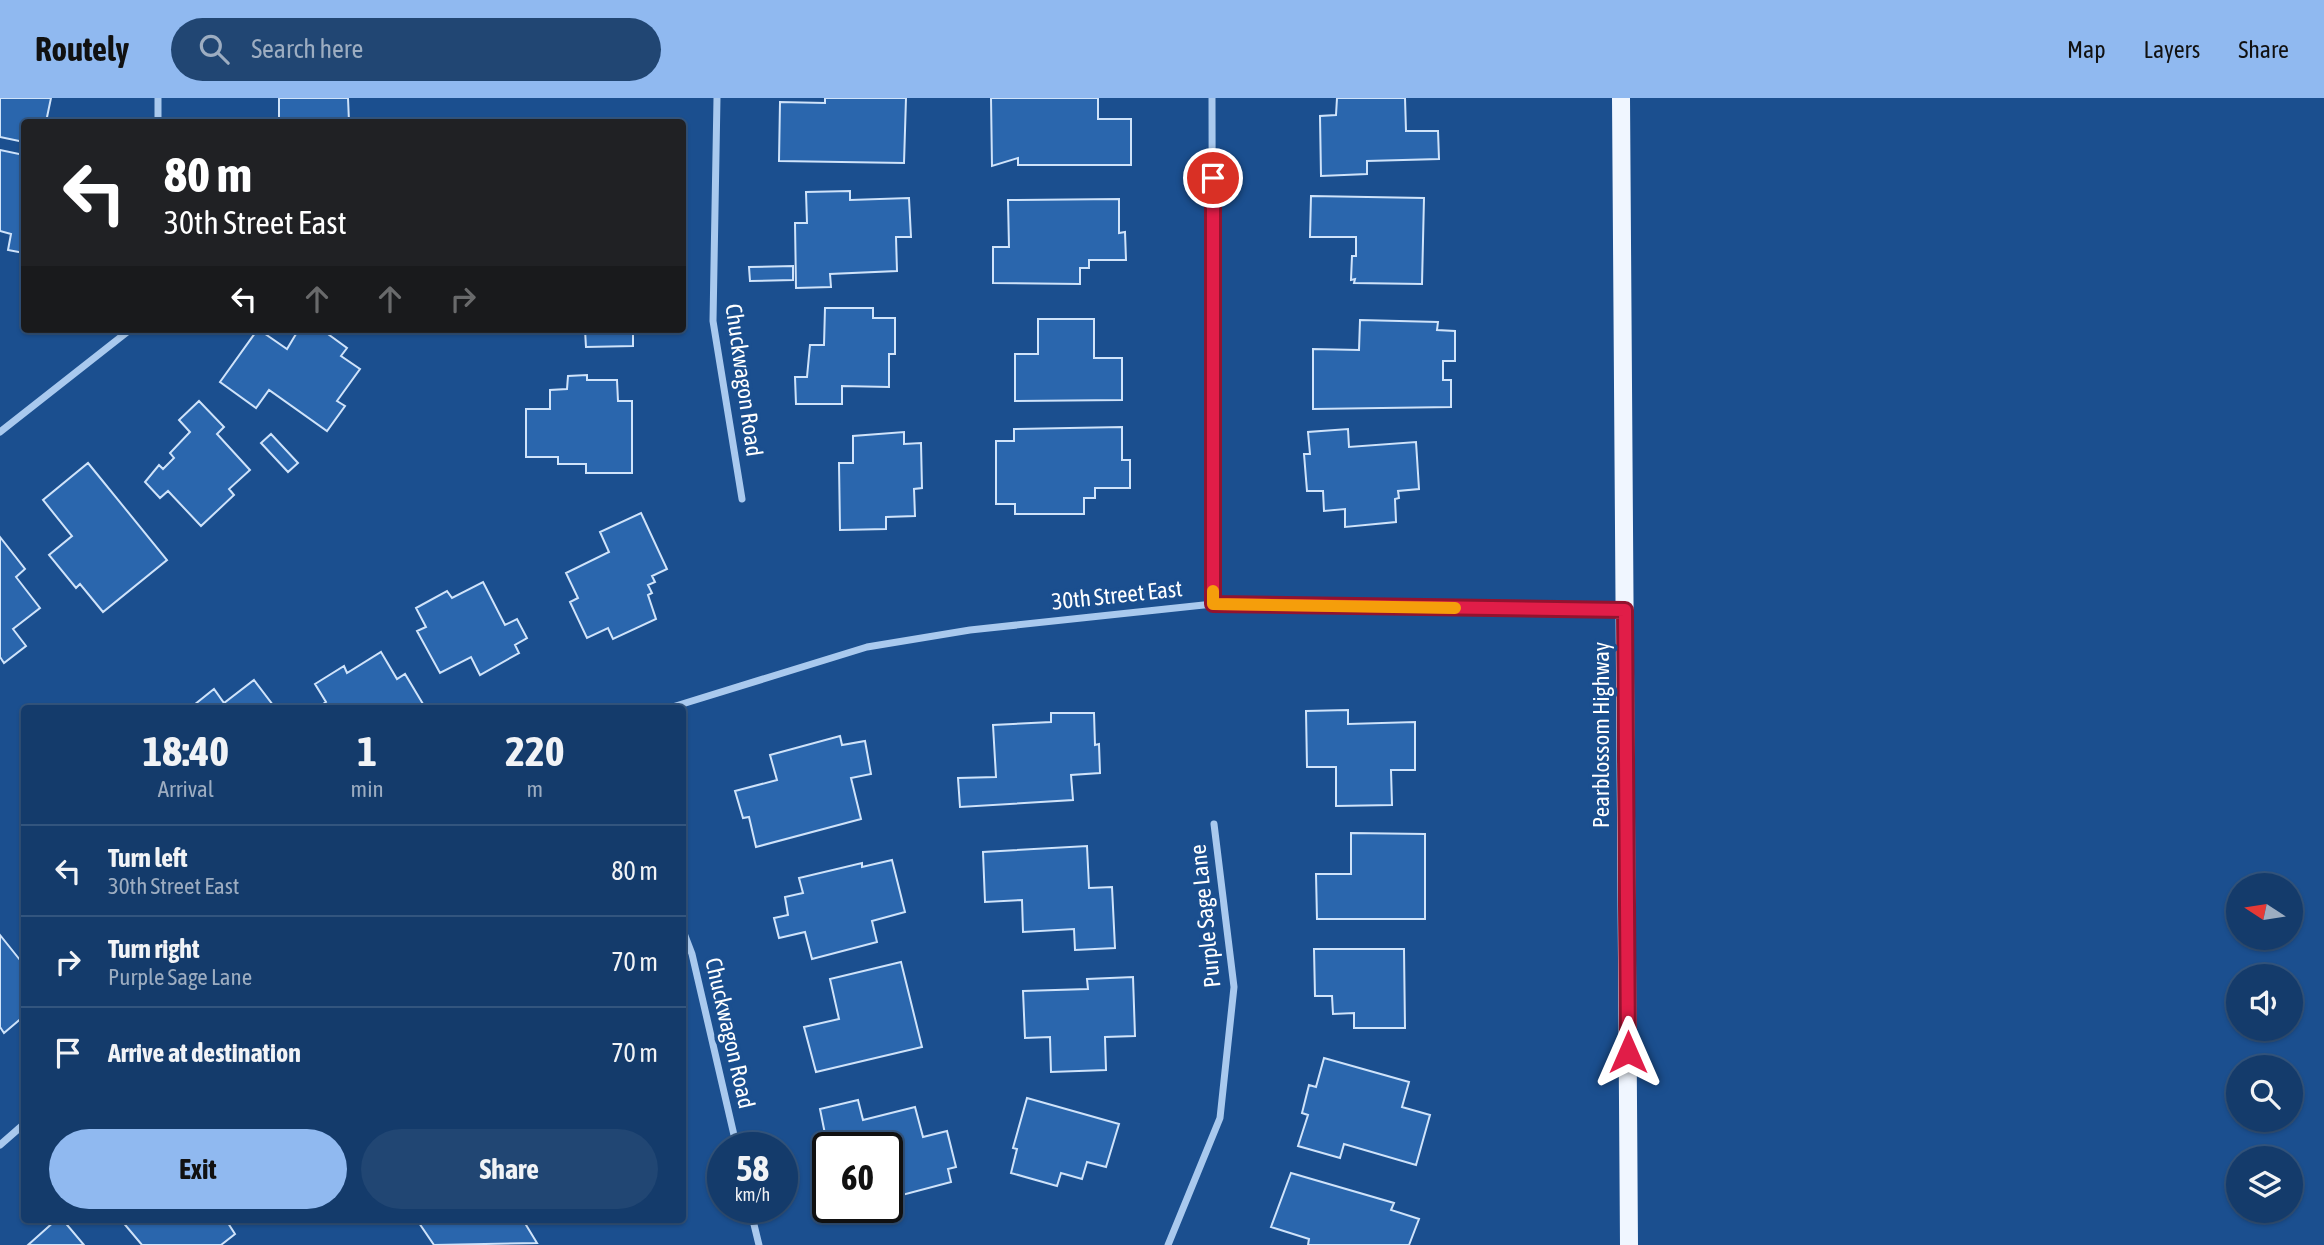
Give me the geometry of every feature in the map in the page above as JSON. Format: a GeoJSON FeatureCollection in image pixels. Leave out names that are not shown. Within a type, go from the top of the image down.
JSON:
{"type":"FeatureCollection","features":[{"type":"Feature","properties":{"kind":"main road","name":"Pearblossom Highway"},"geometry":{"type":"LineString","coordinates":[[1622,98],[1629,1245]]}},
{"type":"Feature","properties":{"kind":"street"},"geometry":{"type":"LineString","coordinates":[[158,98],[158,119]]}},
{"type":"Feature","properties":{"kind":"street","name":"Chuckwagon Road"},"geometry":{"type":"LineString","coordinates":[[717,98],[713,321],[741,499]]}},
{"type":"Feature","properties":{"kind":"street"},"geometry":{"type":"LineString","coordinates":[[1212,98],[1213,604]]}},
{"type":"Feature","properties":{"kind":"street"},"geometry":{"type":"LineString","coordinates":[[0,432],[126,333]]}},
{"type":"Feature","properties":{"kind":"street","name":"30th Street East"},"geometry":{"type":"LineString","coordinates":[[679,705],[867,647],[970,629],[1213,604],[1625,610]]}},
{"type":"Feature","properties":{"kind":"street","name":"Purple Sage Lane"},"geometry":{"type":"LineString","coordinates":[[1168,1245],[1220,1118],[1234,987],[1214,824]]}},
{"type":"Feature","properties":{"kind":"street","name":"Chuckwagon Road"},"geometry":{"type":"LineString","coordinates":[[686,938],[692,954],[733,1132]]}},
{"type":"Feature","properties":{"kind":"street"},"geometry":{"type":"LineString","coordinates":[[0,1145],[21,1127]]}},
{"type":"Feature","properties":{"kind":"street"},"geometry":{"type":"LineString","coordinates":[[754,1223],[759,1245]]}},
{"type":"Feature","properties":{"kind":"building"},"geometry":{"type":"Polygon","coordinates":[[[0,98],[51,98],[47,119],[21,119],[21,141],[0,137],[0,98]]]}},
{"type":"Feature","properties":{"kind":"building"},"geometry":{"type":"Polygon","coordinates":[[[279,98],[348,98],[349,119],[279,119],[279,98]]]}},
{"type":"Feature","properties":{"kind":"building"},"geometry":{"type":"Polygon","coordinates":[[[825,98],[906,98],[904,163],[779,161],[780,102],[825,103],[825,98]]]}},
{"type":"Feature","properties":{"kind":"building"},"geometry":{"type":"Polygon","coordinates":[[[991,98],[1098,98],[1098,119],[1131,119],[1131,165],[1018,165],[1018,158],[992,166],[991,98]]]}},
{"type":"Feature","properties":{"kind":"building"},"geometry":{"type":"Polygon","coordinates":[[[1337,98],[1405,98],[1406,131],[1438,131],[1439,159],[1367,161],[1367,174],[1321,176],[1320,116],[1336,115],[1337,98]]]}},
{"type":"Feature","properties":{"kind":"building"},"geometry":{"type":"Polygon","coordinates":[[[0,150],[21,154],[21,252],[8,250],[11,234],[0,231],[0,150]]]}},
{"type":"Feature","properties":{"kind":"building"},"geometry":{"type":"Polygon","coordinates":[[[850,191],[850,200],[909,198],[911,237],[896,237],[897,271],[830,274],[831,287],[796,288],[795,223],[807,223],[806,192],[850,191]]]}},
{"type":"Feature","properties":{"kind":"building"},"geometry":{"type":"Polygon","coordinates":[[[1311,196],[1424,198],[1422,284],[1354,283],[1355,279],[1351,280],[1352,256],[1356,256],[1356,237],[1310,237],[1311,196]]]}},
{"type":"Feature","properties":{"kind":"building"},"geometry":{"type":"Polygon","coordinates":[[[1119,199],[1119,233],[1125,232],[1126,260],[1089,260],[1089,268],[1080,268],[1080,284],[993,283],[993,247],[1009,247],[1008,200],[1119,199]]]}},
{"type":"Feature","properties":{"kind":"building"},"geometry":{"type":"Polygon","coordinates":[[[793,266],[793,280],[750,281],[749,267],[793,266]]]}},
{"type":"Feature","properties":{"kind":"building"},"geometry":{"type":"Polygon","coordinates":[[[825,308],[873,308],[873,318],[895,318],[895,354],[889,354],[889,387],[842,386],[842,404],[796,404],[795,377],[807,377],[810,345],[824,345],[825,308]]]}},
{"type":"Feature","properties":{"kind":"building"},"geometry":{"type":"Polygon","coordinates":[[[1038,319],[1094,319],[1094,358],[1122,358],[1122,400],[1015,401],[1015,354],[1038,354],[1038,319]]]}},
{"type":"Feature","properties":{"kind":"building"},"geometry":{"type":"Polygon","coordinates":[[[1360,320],[1438,322],[1437,330],[1455,331],[1455,361],[1443,361],[1443,380],[1451,380],[1451,407],[1313,409],[1313,349],[1359,350],[1360,320]]]}},
{"type":"Feature","properties":{"kind":"building"},"geometry":{"type":"Polygon","coordinates":[[[255,333],[264,333],[287,349],[297,333],[326,333],[347,348],[341,356],[360,369],[337,401],[345,406],[327,431],[269,390],[256,408],[220,382],[255,333]]]}},
{"type":"Feature","properties":{"kind":"building"},"geometry":{"type":"Polygon","coordinates":[[[585,333],[633,333],[633,346],[586,347],[585,333]]]}},
{"type":"Feature","properties":{"kind":"building"},"geometry":{"type":"Polygon","coordinates":[[[587,375],[587,380],[617,380],[618,401],[632,401],[632,473],[586,473],[586,464],[558,464],[558,457],[526,457],[526,409],[550,409],[550,390],[567,389],[568,376],[587,375]]]}},
{"type":"Feature","properties":{"kind":"building"},"geometry":{"type":"Polygon","coordinates":[[[199,401],[224,427],[217,434],[250,470],[229,489],[234,495],[201,526],[168,491],[160,498],[145,482],[159,465],[163,469],[174,458],[170,453],[190,432],[179,420],[199,401]]]}},
{"type":"Feature","properties":{"kind":"building"},"geometry":{"type":"Polygon","coordinates":[[[1122,427],[1122,460],[1130,460],[1130,488],[1095,488],[1095,498],[1084,498],[1084,514],[1015,514],[1015,504],[996,504],[996,441],[1014,441],[1014,429],[1122,427]]]}},
{"type":"Feature","properties":{"kind":"building"},"geometry":{"type":"Polygon","coordinates":[[[1348,429],[1349,447],[1416,442],[1419,489],[1398,491],[1399,498],[1395,499],[1396,522],[1345,527],[1345,509],[1324,511],[1323,491],[1307,491],[1304,454],[1310,454],[1308,432],[1348,429]]]}},
{"type":"Feature","properties":{"kind":"building"},"geometry":{"type":"Polygon","coordinates":[[[904,432],[904,444],[921,443],[922,488],[914,489],[915,516],[886,517],[886,529],[840,530],[839,463],[853,463],[853,436],[904,432]]]}},
{"type":"Feature","properties":{"kind":"building"},"geometry":{"type":"Polygon","coordinates":[[[271,434],[298,463],[288,472],[261,443],[271,434]]]}},
{"type":"Feature","properties":{"kind":"building"},"geometry":{"type":"Polygon","coordinates":[[[88,463],[167,560],[103,612],[80,584],[76,588],[49,555],[72,536],[43,500],[88,463]]]}},
{"type":"Feature","properties":{"kind":"building"},"geometry":{"type":"Polygon","coordinates":[[[641,513],[667,569],[652,576],[655,582],[648,585],[652,593],[648,595],[656,619],[613,639],[608,628],[587,638],[570,602],[578,598],[566,573],[609,552],[600,532],[641,513]]]}},
{"type":"Feature","properties":{"kind":"building"},"geometry":{"type":"Polygon","coordinates":[[[0,537],[25,569],[16,577],[40,608],[13,629],[26,646],[4,663],[0,657],[0,537]]]}},
{"type":"Feature","properties":{"kind":"building"},"geometry":{"type":"Polygon","coordinates":[[[483,582],[505,625],[517,619],[527,638],[515,645],[519,653],[480,675],[471,657],[440,673],[417,631],[426,627],[416,608],[447,591],[452,598],[483,582]]]}},
{"type":"Feature","properties":{"kind":"building"},"geometry":{"type":"Polygon","coordinates":[[[381,652],[397,679],[405,674],[424,705],[321,705],[326,702],[315,684],[344,666],[347,673],[381,652]]]}},
{"type":"Feature","properties":{"kind":"building"},"geometry":{"type":"Polygon","coordinates":[[[254,680],[273,705],[194,705],[214,689],[224,703],[254,680]]]}},
{"type":"Feature","properties":{"kind":"building"},"geometry":{"type":"Polygon","coordinates":[[[1348,710],[1348,724],[1415,722],[1415,770],[1391,770],[1392,805],[1336,806],[1336,767],[1307,767],[1306,711],[1348,710]]]}},
{"type":"Feature","properties":{"kind":"building"},"geometry":{"type":"Polygon","coordinates":[[[1051,713],[1094,713],[1095,745],[1099,744],[1100,773],[1071,775],[1073,800],[960,807],[958,778],[996,777],[993,725],[1051,722],[1051,713]]]}},
{"type":"Feature","properties":{"kind":"building"},"geometry":{"type":"Polygon","coordinates":[[[840,736],[842,745],[865,741],[871,774],[851,778],[861,819],[756,847],[749,817],[743,818],[735,791],[777,780],[770,755],[840,736]]]}},
{"type":"Feature","properties":{"kind":"building"},"geometry":{"type":"Polygon","coordinates":[[[1351,833],[1425,834],[1425,919],[1317,919],[1316,874],[1351,874],[1351,833]]]}},
{"type":"Feature","properties":{"kind":"building"},"geometry":{"type":"Polygon","coordinates":[[[1087,846],[1089,888],[1112,887],[1115,948],[1075,950],[1074,929],[1023,932],[1022,900],[985,902],[983,852],[1087,846]]]}},
{"type":"Feature","properties":{"kind":"building"},"geometry":{"type":"Polygon","coordinates":[[[892,860],[905,912],[872,921],[877,942],[812,959],[805,932],[779,938],[774,918],[788,915],[785,897],[803,893],[799,878],[862,863],[862,867],[892,860]]]}},
{"type":"Feature","properties":{"kind":"building"},"geometry":{"type":"Polygon","coordinates":[[[0,935],[21,961],[21,1019],[4,1033],[0,1027],[0,935]]]}},
{"type":"Feature","properties":{"kind":"building"},"geometry":{"type":"Polygon","coordinates":[[[1314,949],[1404,949],[1405,1028],[1354,1028],[1354,1013],[1333,1014],[1332,996],[1315,996],[1314,949]]]}},
{"type":"Feature","properties":{"kind":"building"},"geometry":{"type":"Polygon","coordinates":[[[901,962],[922,1047],[816,1072],[804,1027],[839,1019],[830,979],[901,962]]]}},
{"type":"Feature","properties":{"kind":"building"},"geometry":{"type":"Polygon","coordinates":[[[1133,977],[1135,1036],[1105,1037],[1106,1070],[1051,1072],[1050,1037],[1025,1038],[1023,991],[1088,989],[1087,979],[1133,977]]]}},
{"type":"Feature","properties":{"kind":"building"},"geometry":{"type":"Polygon","coordinates":[[[1324,1058],[1409,1082],[1402,1107],[1430,1115],[1416,1165],[1344,1144],[1340,1158],[1298,1146],[1308,1115],[1302,1113],[1309,1085],[1316,1087],[1324,1058]]]}},
{"type":"Feature","properties":{"kind":"building"},"geometry":{"type":"Polygon","coordinates":[[[1027,1098],[1119,1124],[1106,1167],[1087,1162],[1082,1179],[1061,1173],[1057,1186],[1011,1173],[1017,1149],[1013,1148],[1027,1098]]]}},
{"type":"Feature","properties":{"kind":"building"},"geometry":{"type":"Polygon","coordinates":[[[858,1100],[863,1120],[915,1107],[923,1137],[947,1131],[956,1167],[948,1169],[951,1182],[903,1195],[903,1132],[825,1132],[820,1109],[858,1100]]]}},
{"type":"Feature","properties":{"kind":"building"},"geometry":{"type":"Polygon","coordinates":[[[1291,1173],[1394,1203],[1391,1210],[1419,1219],[1409,1245],[1308,1245],[1309,1239],[1271,1227],[1291,1173]]]}},
{"type":"Feature","properties":{"kind":"building"},"geometry":{"type":"Polygon","coordinates":[[[53,1223],[66,1223],[84,1245],[28,1245],[53,1223]]]}},
{"type":"Feature","properties":{"kind":"building"},"geometry":{"type":"Polygon","coordinates":[[[124,1223],[228,1223],[235,1234],[221,1245],[142,1245],[124,1223]]]}},
{"type":"Feature","properties":{"kind":"building"},"geometry":{"type":"Polygon","coordinates":[[[419,1223],[525,1223],[537,1243],[434,1245],[419,1223]]]}},
{"type":"Feature","properties":{"kind":"slow traffic"},"geometry":{"type":"LineString","coordinates":[[1213,591],[1213,604],[1455,608]]}},
{"type":"Feature","properties":{"kind":"route"},"geometry":{"type":"LineString","coordinates":[[1213,178],[1213,604],[1625,610],[1628,1052]]}}]}
